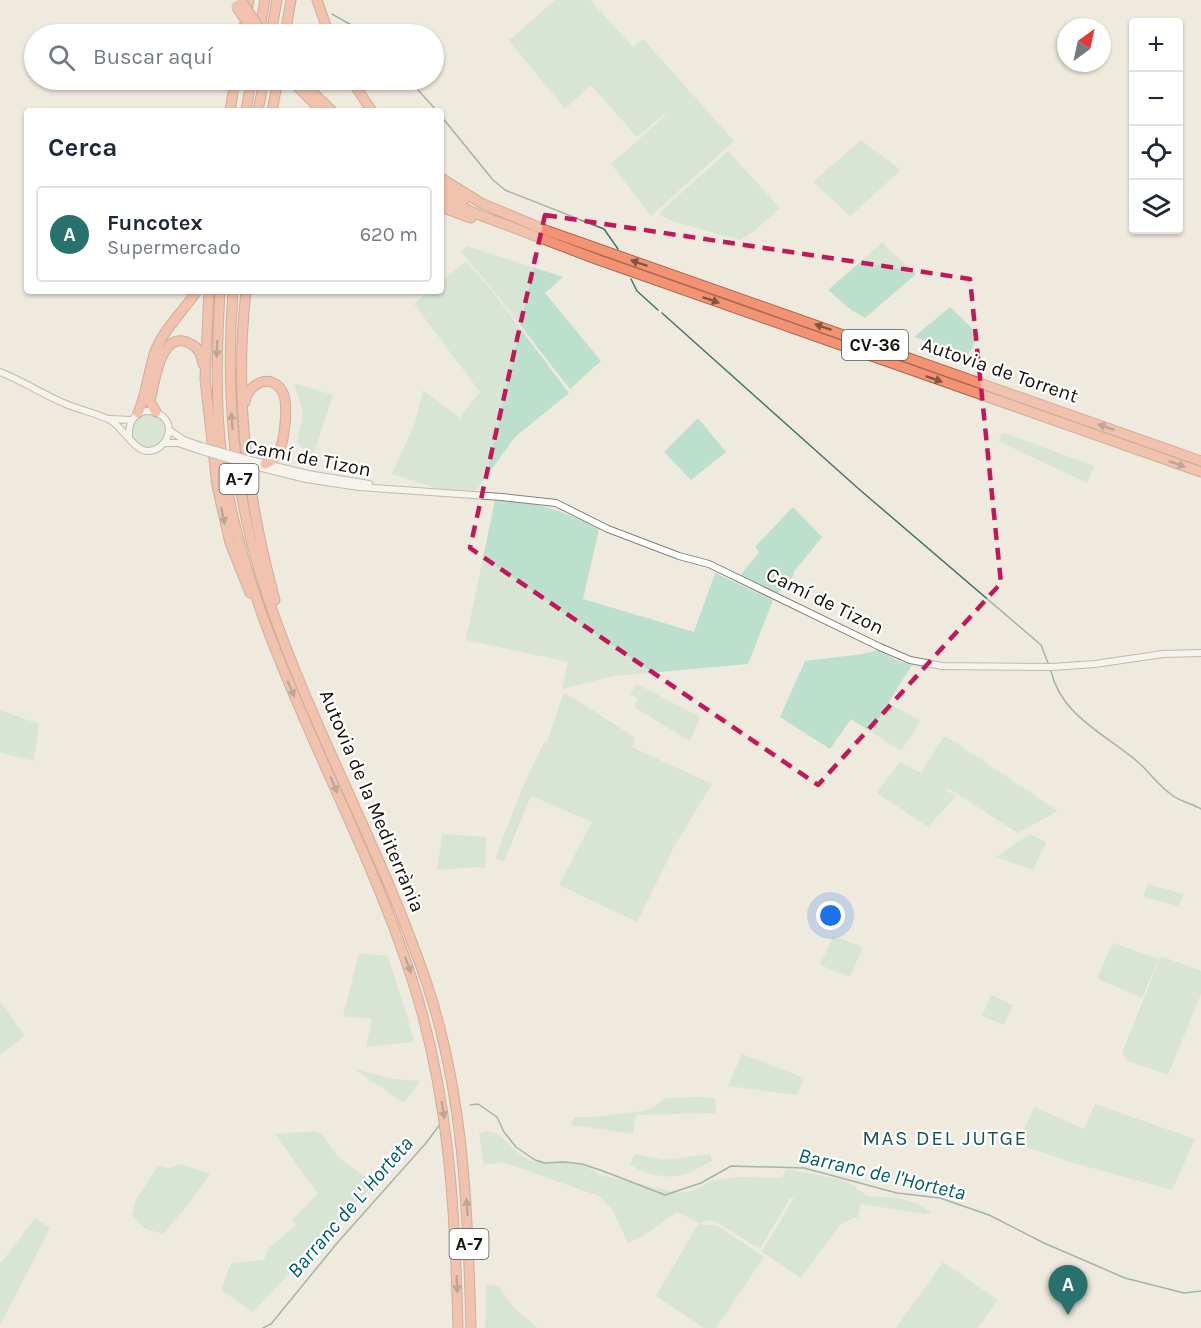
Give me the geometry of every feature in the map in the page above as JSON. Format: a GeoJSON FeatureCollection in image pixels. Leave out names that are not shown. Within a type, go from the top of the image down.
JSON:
{"type":"FeatureCollection","features":[{"type":"Feature","properties":{"kind":"highway"},"geometry":{"type":"LineString","coordinates":[[245,24],[249,0]]}},
{"type":"Feature","properties":{"kind":"highway"},"geometry":{"type":"LineString","coordinates":[[261,24],[265,0]]}},
{"type":"Feature","properties":{"kind":"highway"},"geometry":{"type":"LineString","coordinates":[[273,24],[277,0]]}},
{"type":"Feature","properties":{"kind":"highway"},"geometry":{"type":"LineString","coordinates":[[287,24],[291,0]]}},
{"type":"Feature","properties":{"kind":"highway"},"geometry":{"type":"LineString","coordinates":[[317,0],[325,24]]}},
{"type":"Feature","properties":{"kind":"highway"},"geometry":{"type":"LineString","coordinates":[[236,2],[252,24]]}},
{"type":"Feature","properties":{"kind":"highway"},"geometry":{"type":"LineString","coordinates":[[230,108],[233,90]]}},
{"type":"Feature","properties":{"kind":"highway"},"geometry":{"type":"LineString","coordinates":[[246,108],[249,90]]}},
{"type":"Feature","properties":{"kind":"highway"},"geometry":{"type":"LineString","coordinates":[[259,108],[262,90]]}},
{"type":"Feature","properties":{"kind":"highway"},"geometry":{"type":"LineString","coordinates":[[273,108],[276,90]]}},
{"type":"Feature","properties":{"kind":"highway"},"geometry":{"type":"LineString","coordinates":[[303,90],[319,108]]}},
{"type":"Feature","properties":{"kind":"highway"},"geometry":{"type":"LineString","coordinates":[[306,90],[328,108]]}},
{"type":"Feature","properties":{"kind":"highway"},"geometry":{"type":"LineString","coordinates":[[358,90],[370,108]]}},
{"type":"Feature","properties":{"kind":"highway"},"geometry":{"type":"LineString","coordinates":[[444,180],[481,203],[548,231]]}},
{"type":"Feature","properties":{"kind":"highway"},"geometry":{"type":"LineString","coordinates":[[444,188],[484,208],[548,231]]}},
{"type":"Feature","properties":{"kind":"highway"},"geometry":{"type":"LineString","coordinates":[[444,198],[477,214],[596,259]]}},
{"type":"Feature","properties":{"kind":"highway"},"geometry":{"type":"LineString","coordinates":[[444,208],[583,258],[596,259]]}},
{"type":"Feature","properties":{"kind":"highway","name":"Autovia de Torrent"},"geometry":{"type":"LineString","coordinates":[[548,231],[1201,460]]}},
{"type":"Feature","properties":{"kind":"highway","name":"Autovia de Torrent"},"geometry":{"type":"LineString","coordinates":[[596,259],[1201,472]]}},
{"type":"Feature","properties":{"kind":"highway"},"geometry":{"type":"LineString","coordinates":[[134,416],[143,401],[155,352],[195,294]]}},
{"type":"Feature","properties":{"kind":"highway"},"geometry":{"type":"LineString","coordinates":[[205,379],[209,294]]}},
{"type":"Feature","properties":{"kind":"highway","name":"Autovia de la Mediterrània"},"geometry":{"type":"LineString","coordinates":[[220,294],[217,358],[219,419],[223,460],[244,554],[274,646],[387,908],[411,975],[434,1056],[450,1163],[458,1328]]}},
{"type":"Feature","properties":{"kind":"highway","name":"Autovia de la Mediterrània"},"geometry":{"type":"LineString","coordinates":[[233,294],[230,356],[231,415],[236,462],[258,567],[308,698],[398,903],[427,982],[446,1054],[463,1160],[471,1328]]}},
{"type":"Feature","properties":{"kind":"highway"},"geometry":{"type":"LineString","coordinates":[[246,294],[241,352],[242,416],[249,489],[276,604],[275,614]]}},
{"type":"Feature","properties":{"kind":"highway"},"geometry":{"type":"LineString","coordinates":[[156,412],[150,401],[162,353],[169,344],[180,341],[190,343],[198,349],[203,360],[217,486],[225,526],[266,638],[274,646]]}},
{"type":"Feature","properties":{"kind":"highway"},"geometry":{"type":"LineString","coordinates":[[242,416],[246,396],[249,390],[258,383],[269,382],[284,393],[286,411],[280,449],[274,459],[264,464]]}},
{"type":"Feature","properties":{"kind":"street"},"geometry":{"type":"LineString","coordinates":[[0,372],[67,405],[109,419],[119,426],[137,447],[148,451],[164,443],[169,430],[165,419],[156,412],[147,410],[134,416],[109,419]]}},
{"type":"Feature","properties":{"kind":"street"},"geometry":{"type":"LineString","coordinates":[[129,437],[128,426],[134,416]]}},
{"type":"Feature","properties":{"kind":"street","name":"Camí de Tizon"},"geometry":{"type":"LineString","coordinates":[[169,430],[201,448]]}},
{"type":"Feature","properties":{"kind":"street","name":"Camí de Tizon"},"geometry":{"type":"LineString","coordinates":[[164,443],[178,443],[201,448],[306,479],[359,487],[556,503],[608,529],[679,556],[709,564],[910,660],[942,666],[1052,667],[1095,664],[1163,654],[1201,653]]}},
{"type":"Feature","properties":{"kind":"street","name":"Camí de Tizon"},"geometry":{"type":"LineString","coordinates":[[254,463],[357,482],[447,494]]}},
{"type":"Feature","properties":{"kind":"highlighted area"},"geometry":{"type":"Polygon","coordinates":[[[545,215],[970,279],[1001,583],[818,785],[470,548],[545,215]]]}},
{"type":"Feature","properties":{"kind":"green space"},"geometry":{"type":"Polygon","coordinates":[[[555,0],[590,0],[633,47],[643,39],[734,141],[651,216],[611,164],[666,115],[664,114],[637,137],[591,85],[565,109],[508,39],[555,0]]]}},
{"type":"Feature","properties":{"kind":"green space"},"geometry":{"type":"Polygon","coordinates":[[[861,140],[901,170],[850,216],[813,182],[861,140]]]}},
{"type":"Feature","properties":{"kind":"green space"},"geometry":{"type":"Polygon","coordinates":[[[728,151],[780,208],[757,229],[740,240],[675,222],[659,215],[660,212],[728,151]]]}},
{"type":"Feature","properties":{"kind":"green space"},"geometry":{"type":"Polygon","coordinates":[[[882,243],[916,274],[865,318],[851,310],[828,290],[882,243]]]}},
{"type":"Feature","properties":{"kind":"green space"},"geometry":{"type":"Polygon","coordinates":[[[467,246],[563,277],[545,293],[601,361],[570,389],[461,252],[467,246]]]}},
{"type":"Feature","properties":{"kind":"green space"},"geometry":{"type":"Polygon","coordinates":[[[466,261],[489,287],[569,393],[515,437],[475,492],[442,490],[392,474],[415,423],[423,390],[460,418],[480,392],[414,304],[426,294],[444,294],[444,279],[466,261]]]}},
{"type":"Feature","properties":{"kind":"green space"},"geometry":{"type":"Polygon","coordinates":[[[950,307],[979,335],[968,355],[914,337],[950,307]]]}},
{"type":"Feature","properties":{"kind":"green space"},"geometry":{"type":"Polygon","coordinates":[[[294,383],[333,395],[313,456],[297,442],[303,412],[294,383]]]}},
{"type":"Feature","properties":{"kind":"green space"},"geometry":{"type":"Polygon","coordinates":[[[148,414],[160,419],[165,431],[160,443],[148,448],[136,443],[131,431],[136,419],[148,414]]]}},
{"type":"Feature","properties":{"kind":"green space"},"geometry":{"type":"Polygon","coordinates":[[[698,418],[726,452],[691,480],[664,452],[698,418]]]}},
{"type":"Feature","properties":{"kind":"green space"},"geometry":{"type":"Polygon","coordinates":[[[1005,433],[1094,466],[1087,483],[998,441],[1005,433]]]}},
{"type":"Feature","properties":{"kind":"green space"},"geometry":{"type":"Polygon","coordinates":[[[495,500],[549,508],[599,529],[583,599],[694,632],[715,573],[773,600],[748,664],[614,676],[562,689],[568,662],[466,640],[495,500]]]}},
{"type":"Feature","properties":{"kind":"green space"},"geometry":{"type":"Polygon","coordinates":[[[793,507],[822,537],[777,594],[740,576],[759,552],[755,547],[793,507]]]}},
{"type":"Feature","properties":{"kind":"green space"},"geometry":{"type":"Polygon","coordinates":[[[878,650],[898,661],[912,665],[888,703],[921,721],[901,751],[851,719],[830,749],[780,717],[805,661],[878,650]]]}},
{"type":"Feature","properties":{"kind":"green space"},"geometry":{"type":"Polygon","coordinates":[[[637,684],[700,717],[690,741],[634,707],[638,699],[630,694],[637,684]]]}},
{"type":"Feature","properties":{"kind":"green space"},"geometry":{"type":"Polygon","coordinates":[[[563,694],[567,694],[636,738],[632,747],[712,784],[674,847],[637,922],[559,885],[592,822],[531,796],[504,861],[495,859],[521,791],[544,742],[547,743],[563,694]]]}},
{"type":"Feature","properties":{"kind":"green space"},"geometry":{"type":"Polygon","coordinates":[[[0,710],[39,724],[34,761],[0,753],[0,710]]]}},
{"type":"Feature","properties":{"kind":"green space"},"geometry":{"type":"Polygon","coordinates":[[[944,736],[1058,811],[1018,833],[948,788],[947,791],[956,796],[928,827],[877,793],[900,762],[921,773],[944,736]]]}},
{"type":"Feature","properties":{"kind":"green space"},"geometry":{"type":"Polygon","coordinates":[[[442,834],[486,837],[485,868],[437,870],[442,834]]]}},
{"type":"Feature","properties":{"kind":"green space"},"geometry":{"type":"Polygon","coordinates":[[[1030,834],[1046,842],[1033,870],[996,857],[1030,834]]]}},
{"type":"Feature","properties":{"kind":"green space"},"geometry":{"type":"Polygon","coordinates":[[[1148,884],[1184,894],[1178,906],[1143,897],[1148,884]]]}},
{"type":"Feature","properties":{"kind":"green space"},"geometry":{"type":"Polygon","coordinates":[[[833,936],[863,947],[850,977],[820,965],[833,936]]]}},
{"type":"Feature","properties":{"kind":"green space"},"geometry":{"type":"Polygon","coordinates":[[[1113,943],[1159,959],[1142,998],[1097,978],[1113,943]]]}},
{"type":"Feature","properties":{"kind":"green space"},"geometry":{"type":"Polygon","coordinates":[[[359,953],[388,956],[414,1039],[412,1042],[366,1047],[372,1019],[343,1016],[359,953]]]}},
{"type":"Feature","properties":{"kind":"green space"},"geometry":{"type":"Polygon","coordinates":[[[1161,956],[1201,971],[1201,994],[1168,1075],[1128,1061],[1122,1053],[1161,956]]]}},
{"type":"Feature","properties":{"kind":"green space"},"geometry":{"type":"Polygon","coordinates":[[[991,995],[1013,1005],[1004,1025],[982,1016],[991,995]]]}},
{"type":"Feature","properties":{"kind":"green space"},"geometry":{"type":"Polygon","coordinates":[[[0,1004],[25,1036],[0,1055],[0,1004]]]}},
{"type":"Feature","properties":{"kind":"green space"},"geometry":{"type":"Polygon","coordinates":[[[742,1054],[804,1078],[797,1095],[728,1086],[742,1054]]]}},
{"type":"Feature","properties":{"kind":"green space"},"geometry":{"type":"Polygon","coordinates":[[[354,1069],[394,1079],[420,1081],[404,1103],[354,1069]]]}},
{"type":"Feature","properties":{"kind":"green space"},"geometry":{"type":"Polygon","coordinates":[[[666,1098],[715,1098],[716,1113],[636,1115],[633,1134],[571,1125],[574,1117],[643,1111],[652,1108],[666,1098]]]}},
{"type":"Feature","properties":{"kind":"green space"},"geometry":{"type":"Polygon","coordinates":[[[1095,1104],[1195,1139],[1172,1190],[1070,1162],[1018,1144],[1034,1107],[1084,1129],[1095,1104]]]}},
{"type":"Feature","properties":{"kind":"green space"},"geometry":{"type":"Polygon","coordinates":[[[316,1131],[325,1138],[339,1157],[374,1184],[253,1312],[221,1290],[231,1263],[264,1260],[268,1249],[296,1225],[292,1220],[318,1194],[275,1134],[316,1131]]]}},
{"type":"Feature","properties":{"kind":"green space"},"geometry":{"type":"Polygon","coordinates":[[[487,1131],[500,1136],[520,1154],[533,1161],[569,1162],[588,1168],[600,1175],[679,1193],[692,1191],[711,1181],[737,1177],[782,1178],[787,1169],[839,1179],[851,1184],[867,1196],[898,1198],[918,1204],[932,1213],[925,1214],[861,1204],[858,1217],[839,1226],[801,1278],[762,1252],[794,1198],[790,1198],[760,1249],[717,1222],[710,1220],[700,1223],[716,1225],[764,1257],[716,1328],[704,1328],[656,1296],[699,1223],[677,1212],[643,1236],[628,1243],[612,1209],[599,1196],[502,1162],[484,1165],[479,1133],[487,1131]]]}},
{"type":"Feature","properties":{"kind":"green space"},"geometry":{"type":"Polygon","coordinates":[[[635,1154],[663,1160],[710,1154],[712,1161],[686,1174],[664,1176],[630,1165],[635,1154]]]}},
{"type":"Feature","properties":{"kind":"green space"},"geometry":{"type":"Polygon","coordinates":[[[180,1164],[210,1174],[163,1234],[146,1229],[132,1216],[136,1200],[158,1166],[169,1168],[180,1164]]]}},
{"type":"Feature","properties":{"kind":"green space"},"geometry":{"type":"Polygon","coordinates":[[[35,1218],[50,1228],[0,1325],[0,1264],[35,1218]]]}},
{"type":"Feature","properties":{"kind":"green space"},"geometry":{"type":"Polygon","coordinates":[[[943,1262],[998,1300],[978,1328],[896,1328],[943,1262]]]}},
{"type":"Feature","properties":{"kind":"green space"},"geometry":{"type":"Polygon","coordinates":[[[486,1284],[499,1286],[512,1306],[538,1328],[485,1328],[486,1284]]]}},
{"type":"Feature","properties":{"kind":"waterway"},"geometry":{"type":"LineString","coordinates":[[332,14],[350,24]]}},
{"type":"Feature","properties":{"kind":"waterway"},"geometry":{"type":"LineString","coordinates":[[418,90],[434,108]]}},
{"type":"Feature","properties":{"kind":"waterway"},"geometry":{"type":"LineString","coordinates":[[444,120],[493,180],[505,190],[604,229],[618,249]]}},
{"type":"Feature","properties":{"kind":"waterway"},"geometry":{"type":"LineString","coordinates":[[631,279],[637,291],[658,310]]}},
{"type":"Feature","properties":{"kind":"waterway"},"geometry":{"type":"LineString","coordinates":[[662,313],[860,490],[1041,645],[1048,663]]}},
{"type":"Feature","properties":{"kind":"waterway"},"geometry":{"type":"LineString","coordinates":[[1051,671],[1056,687],[1075,713],[1139,763],[1167,791],[1201,809]]}},
{"type":"Feature","properties":{"kind":"waterway","name":"Barranc de l'Horteta"},"geometry":{"type":"LineString","coordinates":[[470,1105],[478,1104],[497,1117],[504,1132],[516,1147],[535,1160],[545,1163],[582,1164],[665,1195],[701,1183],[731,1166],[804,1168],[897,1193],[940,1198],[989,1215],[1044,1243],[1125,1278],[1184,1293],[1201,1291]]}},
{"type":"Feature","properties":{"kind":"waterway","name":"Barranc de L' Horteta"},"geometry":{"type":"LineString","coordinates":[[263,1328],[271,1324],[441,1123]]}},
{"type":"Feature","properties":{"kind":"place","name":"Funcotex"},"geometry":{"type":"Point","coordinates":[1068,1315]}},
{"type":"Feature","properties":{"kind":"district","name":"MAS DEL JUTGE"},"geometry":{"type":"Point","coordinates":[945,1138]}}]}
